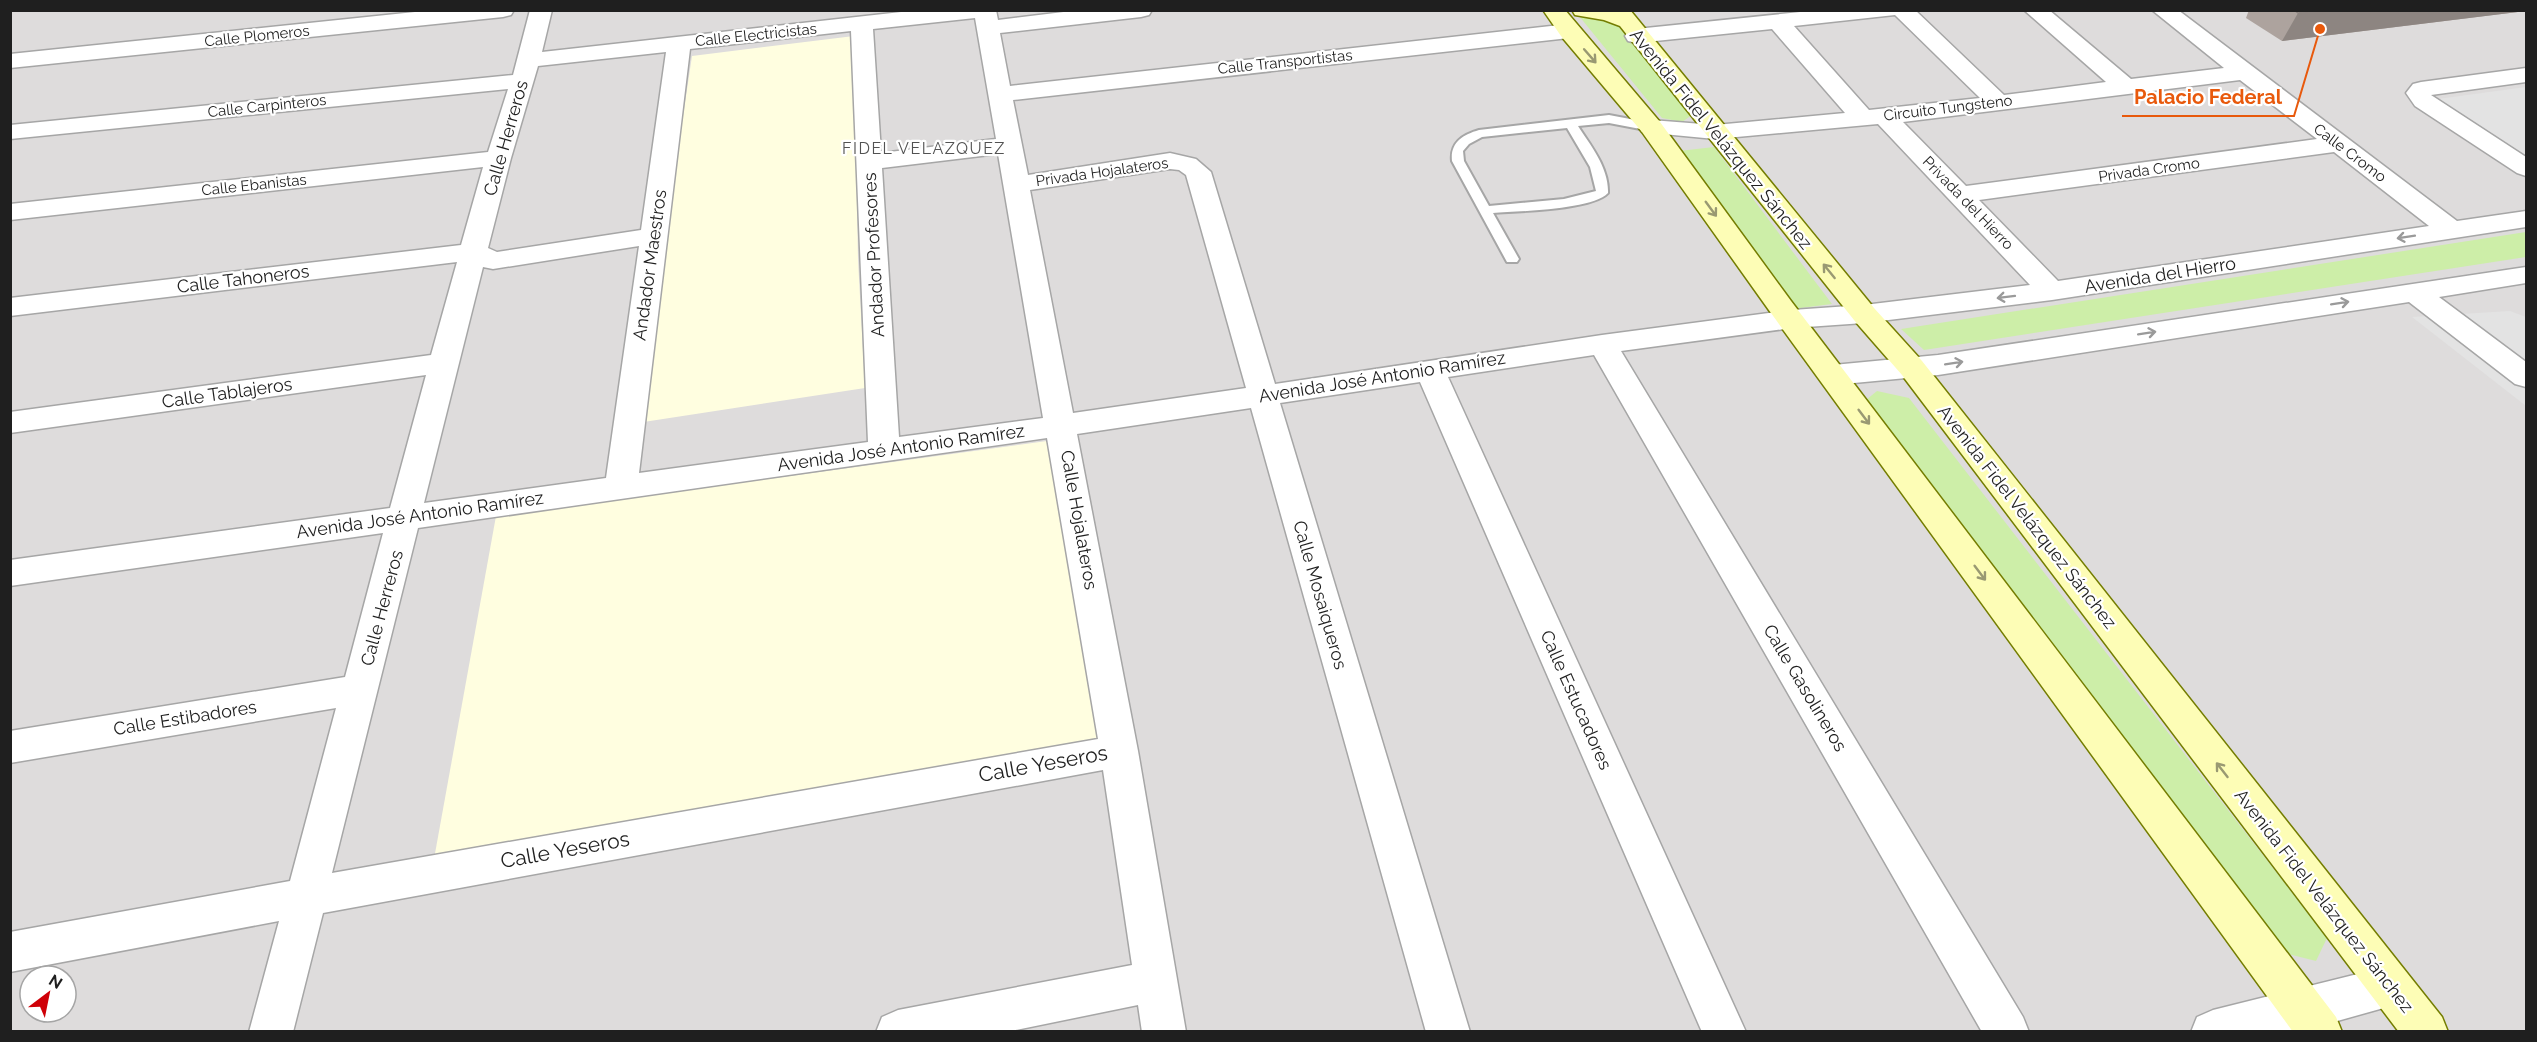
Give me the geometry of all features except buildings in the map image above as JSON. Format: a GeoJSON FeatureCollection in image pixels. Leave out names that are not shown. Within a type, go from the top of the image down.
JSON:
{"type":"FeatureCollection","features":[{"type":"Feature","properties":{"kind":"main road"},"geometry":{"type":"LineString","coordinates":[[1569,16],[1609,14],[1626,22]]}},
{"type":"Feature","properties":{"kind":"main road"},"geometry":{"type":"LineString","coordinates":[[1569,16],[2312,1021]]}},
{"type":"Feature","properties":{"kind":"main road","name":"Avenida Fidel Velázquez Sánchez"},"geometry":{"type":"LineString","coordinates":[[1626,22],[1864,314],[1912,368],[2426,1032]]}},
{"type":"Feature","properties":{"kind":"street","name":"Calle Plomeros"},"geometry":{"type":"LineString","coordinates":[[10,61],[503,10]]}},
{"type":"Feature","properties":{"kind":"street","name":"Calle Herreros"},"geometry":{"type":"LineString","coordinates":[[271,1032],[498,158],[541,10]]}},
{"type":"Feature","properties":{"kind":"street","name":"Calle Electricistas"},"geometry":{"type":"LineString","coordinates":[[525,70],[680,43],[862,24],[1141,10]]}},
{"type":"Feature","properties":{"kind":"street"},"geometry":{"type":"LineString","coordinates":[[1626,22],[1688,31],[1889,10]]}},
{"type":"Feature","properties":{"kind":"street"},"geometry":{"type":"LineString","coordinates":[[1902,10],[1998,103]]}},
{"type":"Feature","properties":{"kind":"street"},"geometry":{"type":"LineString","coordinates":[[2035,10],[2126,87]]}},
{"type":"Feature","properties":{"kind":"street","name":"Calle Cromo"},"geometry":{"type":"LineString","coordinates":[[2163,10],[2452,230]]}},
{"type":"Feature","properties":{"kind":"street","name":"Calle Hojalateros"},"geometry":{"type":"LineString","coordinates":[[986,16],[1062,425],[1119,751],[1154,981],[1164,1032]]}},
{"type":"Feature","properties":{"kind":"street","name":"Calle Transportistas"},"geometry":{"type":"LineString","coordinates":[[1000,94],[1569,16]]}},
{"type":"Feature","properties":{"kind":"street","name":"Privada del Hierro"},"geometry":{"type":"LineString","coordinates":[[1779,23],[1873,117],[1959,195],[2052,291]]}},
{"type":"Feature","properties":{"kind":"street","name":"Andador Profesores"},"geometry":{"type":"LineString","coordinates":[[862,24],[884,451]]}},
{"type":"Feature","properties":{"kind":"street"},"geometry":{"type":"LineString","coordinates":[[1661,63],[1688,31]]}},
{"type":"Feature","properties":{"kind":"street","name":"Andador Maestros"},"geometry":{"type":"LineString","coordinates":[[621,488],[680,43]]}},
{"type":"Feature","properties":{"kind":"street","name":"Calle Carpinteros"},"geometry":{"type":"LineString","coordinates":[[10,132],[525,70]]}},
{"type":"Feature","properties":{"kind":"street","name":"Circuito Tungsteno"},"geometry":{"type":"LineString","coordinates":[[1651,127],[1715,132],[1998,103],[2245,72]]}},
{"type":"Feature","properties":{"kind":"street"},"geometry":{"type":"LineString","coordinates":[[2526,75],[2421,89],[2418,93],[2423,102],[2526,168]]}},
{"type":"Feature","properties":{"kind":"street","name":"Privada Cromo"},"geometry":{"type":"LineString","coordinates":[[1959,195],[2338,144]]}},
{"type":"Feature","properties":{"kind":"street"},"geometry":{"type":"LineString","coordinates":[[869,162],[1010,146]]}},
{"type":"Feature","properties":{"kind":"street","name":"Calle Ebanistas"},"geometry":{"type":"LineString","coordinates":[[10,212],[498,158]]}},
{"type":"Feature","properties":{"kind":"street","name":"Privada Hojalateros"},"geometry":{"type":"LineString","coordinates":[[1017,184],[1170,161],[1187,164]]}},
{"type":"Feature","properties":{"kind":"street","name":"Calle Mosaiqueros"},"geometry":{"type":"LineString","coordinates":[[1187,164],[1198,172],[1448,1032]]}},
{"type":"Feature","properties":{"kind":"street","name":"Avenida del Hierro"},"geometry":{"type":"LineString","coordinates":[[1792,319],[1864,314],[2052,291],[2526,219]]}},
{"type":"Feature","properties":{"kind":"street"},"geometry":{"type":"LineString","coordinates":[[475,252],[493,261],[654,236]]}},
{"type":"Feature","properties":{"kind":"street","name":"Calle Tahoneros"},"geometry":{"type":"LineString","coordinates":[[10,307],[475,252]]}},
{"type":"Feature","properties":{"kind":"street"},"geometry":{"type":"LineString","coordinates":[[1833,375],[1912,368],[2526,275]]}},
{"type":"Feature","properties":{"kind":"street"},"geometry":{"type":"LineString","coordinates":[[2414,292],[2526,377]]}},
{"type":"Feature","properties":{"kind":"street","name":"Avenida José Antonio Ramírez"},"geometry":{"type":"LineString","coordinates":[[10,573],[884,451],[1429,369],[1792,319]]}},
{"type":"Feature","properties":{"kind":"street","name":"Calle Gasolineros"},"geometry":{"type":"LineString","coordinates":[[1602,344],[2007,1032]]}},
{"type":"Feature","properties":{"kind":"street","name":"Calle Tablajeros"},"geometry":{"type":"LineString","coordinates":[[10,423],[444,363]]}},
{"type":"Feature","properties":{"kind":"street","name":"Calle Estucadores"},"geometry":{"type":"LineString","coordinates":[[1429,369],[1724,1032]]}},
{"type":"Feature","properties":{"kind":"street","name":"Calle Estibadores"},"geometry":{"type":"LineString","coordinates":[[10,747],[360,689]]}},
{"type":"Feature","properties":{"kind":"street","name":"Calle Yeseros"},"geometry":{"type":"LineString","coordinates":[[10,952],[1119,751]]}},
{"type":"Feature","properties":{"kind":"street"},"geometry":{"type":"LineString","coordinates":[[898,1032],[1154,981]]}},
{"type":"Feature","properties":{"kind":"street"},"geometry":{"type":"LineString","coordinates":[[2212,1032],[2312,1021],[2390,987]]}},
{"type":"Feature","properties":{"kind":"lane"},"geometry":{"type":"LineString","coordinates":[[1512,259],[1458,161],[1458,150],[1465,141],[1479,134],[1609,119],[1651,127]]}},
{"type":"Feature","properties":{"kind":"lane"},"geometry":{"type":"LineString","coordinates":[[1485,210],[1585,198],[1602,192],[1604,185],[1598,171],[1570,123]]}},
{"type":"Feature","properties":{"kind":"shaded area"},"geometry":{"type":"Polygon","coordinates":[[[10,11],[2526,11],[2526,1031],[11,1031],[10,11]]]}},
{"type":"Feature","properties":{"kind":"shaded area"},"geometry":{"type":"Polygon","coordinates":[[[854,36],[858,260],[865,388],[637,423],[692,56],[854,36]]]}},
{"type":"Feature","properties":{"kind":"shaded area"},"geometry":{"type":"Polygon","coordinates":[[[2526,87],[2526,157],[2438,99],[2526,87]]]}},
{"type":"Feature","properties":{"kind":"shaded area"},"geometry":{"type":"Polygon","coordinates":[[[2510,311],[2526,317],[2526,406],[2412,317],[2510,311]]]}},
{"type":"Feature","properties":{"kind":"shaded area"},"geometry":{"type":"Polygon","coordinates":[[[1047,441],[1101,739],[434,859],[496,516],[1047,441]]]}},
{"type":"Feature","properties":{"kind":"green space"},"geometry":{"type":"Polygon","coordinates":[[[1575,11],[1607,11],[1692,115],[1682,122],[1662,118],[1575,11]]]}},
{"type":"Feature","properties":{"kind":"green space"},"geometry":{"type":"Polygon","coordinates":[[[1714,147],[1832,304],[1793,309],[1679,151],[1714,147]]]}},
{"type":"Feature","properties":{"kind":"green space"},"geometry":{"type":"Polygon","coordinates":[[[2526,232],[2526,257],[1924,350],[1901,329],[2526,232]]]}},
{"type":"Feature","properties":{"kind":"green space"},"geometry":{"type":"Polygon","coordinates":[[[1877,391],[1909,398],[2327,938],[2316,961],[2272,950],[1866,400],[1877,391]]]}},
{"type":"Feature","properties":{"kind":"place","name":"Palacio Federal"},"geometry":{"type":"Point","coordinates":[2320,29]}},
{"type":"Feature","properties":{"kind":"district","name":"FIDEL VELAZQUEZ"},"geometry":{"type":"Point","coordinates":[924,148]}}]}
